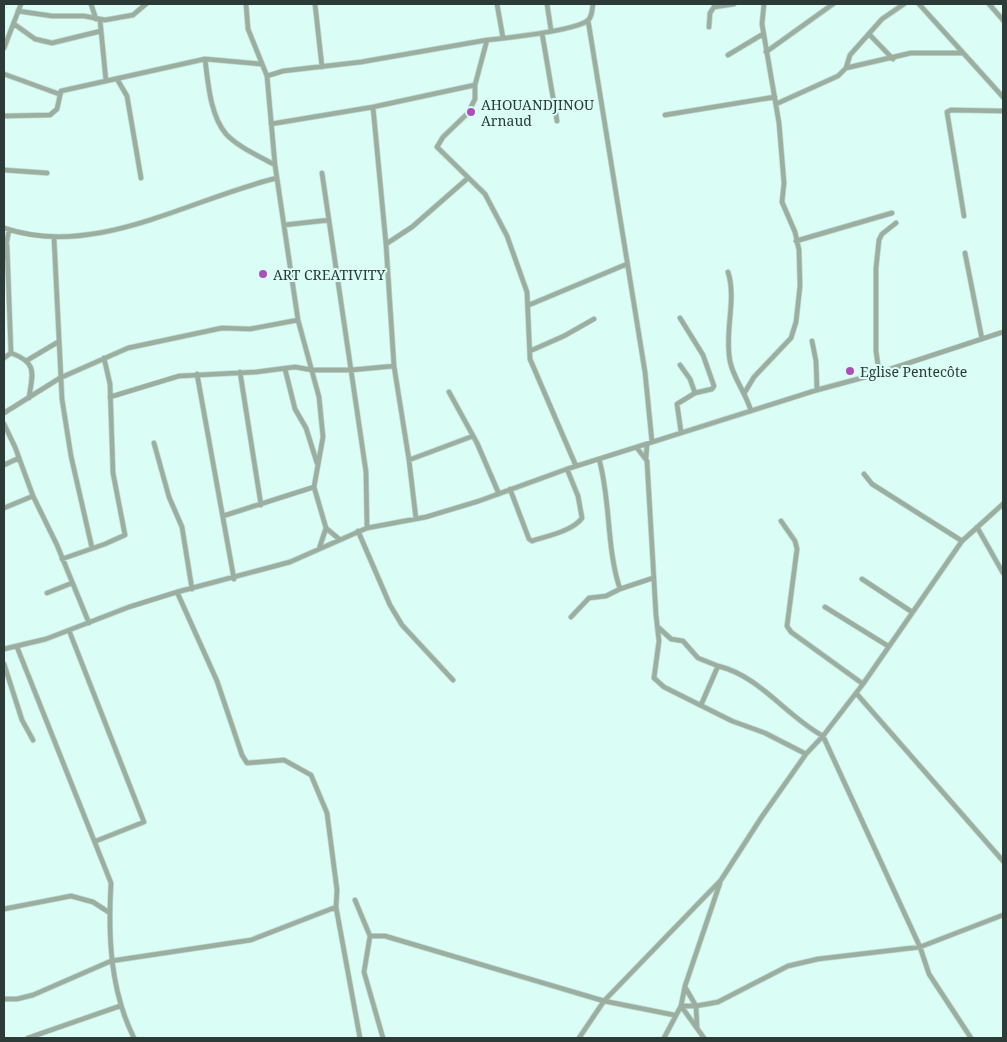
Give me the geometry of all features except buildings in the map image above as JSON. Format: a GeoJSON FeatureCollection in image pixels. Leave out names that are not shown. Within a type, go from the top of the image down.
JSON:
{"type":"FeatureCollection","features":[{"type":"Feature","properties":{"kind":"street"},"geometry":{"type":"LineString","coordinates":[[4,48],[21,4]]}},
{"type":"Feature","properties":{"kind":"street"},"geometry":{"type":"LineString","coordinates":[[91,4],[101,30],[106,81]]}},
{"type":"Feature","properties":{"kind":"street"},"geometry":{"type":"LineString","coordinates":[[18,11],[98,19],[133,15],[146,4]]}},
{"type":"Feature","properties":{"kind":"street"},"geometry":{"type":"LineString","coordinates":[[246,4],[248,29],[267,76],[274,165],[298,320],[312,370],[323,421],[323,437],[314,487],[326,528],[339,539]]}},
{"type":"Feature","properties":{"kind":"street"},"geometry":{"type":"LineString","coordinates":[[314,4],[322,67]]}},
{"type":"Feature","properties":{"kind":"street"},"geometry":{"type":"LineString","coordinates":[[497,4],[503,38]]}},
{"type":"Feature","properties":{"kind":"street"},"geometry":{"type":"LineString","coordinates":[[547,4],[551,30]]}},
{"type":"Feature","properties":{"kind":"street"},"geometry":{"type":"LineString","coordinates":[[593,4],[588,20],[645,372],[650,443],[646,458],[653,578],[659,628],[654,678],[664,687],[806,754]]}},
{"type":"Feature","properties":{"kind":"street"},"geometry":{"type":"LineString","coordinates":[[709,27],[710,13],[714,7],[734,4]]}},
{"type":"Feature","properties":{"kind":"street"},"geometry":{"type":"LineString","coordinates":[[745,392],[754,377],[791,338],[796,322],[800,286],[795,232],[782,202],[783,160],[775,97],[763,34],[764,4]]}},
{"type":"Feature","properties":{"kind":"street"},"geometry":{"type":"LineString","coordinates":[[766,52],[833,4]]}},
{"type":"Feature","properties":{"kind":"street"},"geometry":{"type":"LineString","coordinates":[[776,104],[838,76],[846,68],[850,55],[882,19],[904,4]]}},
{"type":"Feature","properties":{"kind":"street"},"geometry":{"type":"LineString","coordinates":[[919,4],[1003,97]]}},
{"type":"Feature","properties":{"kind":"street"},"geometry":{"type":"LineString","coordinates":[[990,4],[1003,20]]}},
{"type":"Feature","properties":{"kind":"street"},"geometry":{"type":"LineString","coordinates":[[267,76],[283,71],[406,55],[487,40],[542,33],[588,20]]}},
{"type":"Feature","properties":{"kind":"street"},"geometry":{"type":"LineString","coordinates":[[14,24],[35,39],[52,43],[101,30]]}},
{"type":"Feature","properties":{"kind":"street"},"geometry":{"type":"LineString","coordinates":[[4,33],[9,36]]}},
{"type":"Feature","properties":{"kind":"street"},"geometry":{"type":"LineString","coordinates":[[542,33],[557,121]]}},
{"type":"Feature","properties":{"kind":"street"},"geometry":{"type":"LineString","coordinates":[[728,55],[763,34]]}},
{"type":"Feature","properties":{"kind":"street"},"geometry":{"type":"LineString","coordinates":[[869,34],[893,59]]}},
{"type":"Feature","properties":{"kind":"street"},"geometry":{"type":"LineString","coordinates":[[487,40],[475,85],[475,99],[468,113],[443,137],[437,147],[485,194],[498,216],[523,277],[529,305],[530,352],[534,370],[541,381],[576,466]]}},
{"type":"Feature","properties":{"kind":"street"},"geometry":{"type":"LineString","coordinates":[[846,68],[893,59],[911,53],[962,53]]}},
{"type":"Feature","properties":{"kind":"street"},"geometry":{"type":"LineString","coordinates":[[4,116],[50,115],[57,109],[61,91],[205,59],[261,64]]}},
{"type":"Feature","properties":{"kind":"street"},"geometry":{"type":"LineString","coordinates":[[205,59],[216,116],[221,127],[234,140],[274,165]]}},
{"type":"Feature","properties":{"kind":"street"},"geometry":{"type":"LineString","coordinates":[[4,74],[59,94]]}},
{"type":"Feature","properties":{"kind":"street"},"geometry":{"type":"LineString","coordinates":[[117,79],[127,96],[141,178]]}},
{"type":"Feature","properties":{"kind":"street"},"geometry":{"type":"LineString","coordinates":[[271,124],[373,107],[475,85]]}},
{"type":"Feature","properties":{"kind":"street"},"geometry":{"type":"LineString","coordinates":[[665,115],[775,97]]}},
{"type":"Feature","properties":{"kind":"street"},"geometry":{"type":"LineString","coordinates":[[373,107],[386,244],[394,366],[416,519]]}},
{"type":"Feature","properties":{"kind":"street"},"geometry":{"type":"LineString","coordinates":[[964,216],[946,112],[951,110],[1003,111]]}},
{"type":"Feature","properties":{"kind":"street"},"geometry":{"type":"LineString","coordinates":[[4,170],[46,173]]}},
{"type":"Feature","properties":{"kind":"street"},"geometry":{"type":"LineString","coordinates":[[322,173],[366,472],[367,528]]}},
{"type":"Feature","properties":{"kind":"street"},"geometry":{"type":"LineString","coordinates":[[11,353],[6,229],[54,238],[105,233],[240,187],[277,178]]}},
{"type":"Feature","properties":{"kind":"street"},"geometry":{"type":"LineString","coordinates":[[386,244],[412,227],[468,178]]}},
{"type":"Feature","properties":{"kind":"street"},"geometry":{"type":"LineString","coordinates":[[796,241],[892,213]]}},
{"type":"Feature","properties":{"kind":"street"},"geometry":{"type":"LineString","coordinates":[[284,224],[329,220]]}},
{"type":"Feature","properties":{"kind":"street"},"geometry":{"type":"LineString","coordinates":[[879,372],[876,351],[876,268],[879,240],[882,234],[896,224]]}},
{"type":"Feature","properties":{"kind":"street"},"geometry":{"type":"LineString","coordinates":[[54,238],[60,378],[70,449],[92,548]]}},
{"type":"Feature","properties":{"kind":"street"},"geometry":{"type":"LineString","coordinates":[[4,256],[7,245]]}},
{"type":"Feature","properties":{"kind":"street"},"geometry":{"type":"LineString","coordinates":[[965,254],[982,339]]}},
{"type":"Feature","properties":{"kind":"street"},"geometry":{"type":"LineString","coordinates":[[529,305],[627,264]]}},
{"type":"Feature","properties":{"kind":"street"},"geometry":{"type":"LineString","coordinates":[[728,272],[731,286],[728,337],[730,361],[745,392],[751,411]]}},
{"type":"Feature","properties":{"kind":"street"},"geometry":{"type":"LineString","coordinates":[[680,318],[699,346],[712,378],[712,389],[695,394],[681,401],[676,406],[681,432]]}},
{"type":"Feature","properties":{"kind":"street"},"geometry":{"type":"LineString","coordinates":[[530,352],[594,319]]}},
{"type":"Feature","properties":{"kind":"street"},"geometry":{"type":"LineString","coordinates":[[4,413],[60,378],[128,348],[166,338],[222,328],[250,329],[298,320]]}},
{"type":"Feature","properties":{"kind":"street"},"geometry":{"type":"LineString","coordinates":[[4,649],[17,647],[177,592],[234,579],[290,562],[367,528],[416,519],[499,494],[567,468],[637,448],[681,432],[1003,332]]}},
{"type":"Feature","properties":{"kind":"street"},"geometry":{"type":"LineString","coordinates":[[812,341],[816,362],[817,390]]}},
{"type":"Feature","properties":{"kind":"street"},"geometry":{"type":"LineString","coordinates":[[26,362],[58,342]]}},
{"type":"Feature","properties":{"kind":"street"},"geometry":{"type":"LineString","coordinates":[[4,358],[11,353]]}},
{"type":"Feature","properties":{"kind":"street"},"geometry":{"type":"LineString","coordinates":[[11,353],[26,362],[33,377],[29,398]]}},
{"type":"Feature","properties":{"kind":"street"},"geometry":{"type":"LineString","coordinates":[[62,560],[119,539],[125,535],[113,473],[110,398],[104,358]]}},
{"type":"Feature","properties":{"kind":"street"},"geometry":{"type":"LineString","coordinates":[[680,365],[690,378],[695,394]]}},
{"type":"Feature","properties":{"kind":"street"},"geometry":{"type":"LineString","coordinates":[[110,398],[162,380],[197,374],[285,370],[294,367],[312,370],[351,370],[394,366]]}},
{"type":"Feature","properties":{"kind":"street"},"geometry":{"type":"LineString","coordinates":[[285,370],[295,409],[306,428],[318,464]]}},
{"type":"Feature","properties":{"kind":"street"},"geometry":{"type":"LineString","coordinates":[[240,372],[261,505]]}},
{"type":"Feature","properties":{"kind":"street"},"geometry":{"type":"LineString","coordinates":[[197,374],[234,579]]}},
{"type":"Feature","properties":{"kind":"street"},"geometry":{"type":"LineString","coordinates":[[449,392],[473,436],[499,494]]}},
{"type":"Feature","properties":{"kind":"street"},"geometry":{"type":"LineString","coordinates":[[4,424],[33,496],[89,623]]}},
{"type":"Feature","properties":{"kind":"street"},"geometry":{"type":"LineString","coordinates":[[409,460],[473,436]]}},
{"type":"Feature","properties":{"kind":"street"},"geometry":{"type":"LineString","coordinates":[[154,443],[169,497],[182,527],[192,589]]}},
{"type":"Feature","properties":{"kind":"street"},"geometry":{"type":"LineString","coordinates":[[637,448],[646,458]]}},
{"type":"Feature","properties":{"kind":"street"},"geometry":{"type":"LineString","coordinates":[[4,465],[19,458]]}},
{"type":"Feature","properties":{"kind":"street"},"geometry":{"type":"LineString","coordinates":[[598,459],[607,500],[610,548],[620,589]]}},
{"type":"Feature","properties":{"kind":"street"},"geometry":{"type":"LineString","coordinates":[[510,489],[529,539],[532,541],[544,537],[575,525],[582,518],[578,496],[567,468]]}},
{"type":"Feature","properties":{"kind":"street"},"geometry":{"type":"LineString","coordinates":[[864,474],[872,484],[962,541]]}},
{"type":"Feature","properties":{"kind":"street"},"geometry":{"type":"LineString","coordinates":[[223,516],[314,487]]}},
{"type":"Feature","properties":{"kind":"street"},"geometry":{"type":"LineString","coordinates":[[4,508],[33,496]]}},
{"type":"Feature","properties":{"kind":"street"},"geometry":{"type":"LineString","coordinates":[[579,1038],[604,1001],[721,880],[760,818],[806,754],[823,736],[863,684],[962,541],[1003,504]]}},
{"type":"Feature","properties":{"kind":"street"},"geometry":{"type":"LineString","coordinates":[[781,521],[796,541],[797,548],[787,626],[791,632],[863,684]]}},
{"type":"Feature","properties":{"kind":"street"},"geometry":{"type":"LineString","coordinates":[[977,527],[1003,573]]}},
{"type":"Feature","properties":{"kind":"street"},"geometry":{"type":"LineString","coordinates":[[319,549],[326,528]]}},
{"type":"Feature","properties":{"kind":"street"},"geometry":{"type":"LineString","coordinates":[[358,531],[390,606],[402,625],[453,680]]}},
{"type":"Feature","properties":{"kind":"street"},"geometry":{"type":"LineString","coordinates":[[571,617],[589,598],[606,596],[620,589],[653,578]]}},
{"type":"Feature","properties":{"kind":"street"},"geometry":{"type":"LineString","coordinates":[[862,579],[912,612]]}},
{"type":"Feature","properties":{"kind":"street"},"geometry":{"type":"LineString","coordinates":[[47,593],[72,583]]}},
{"type":"Feature","properties":{"kind":"street"},"geometry":{"type":"LineString","coordinates":[[177,592],[217,681],[247,763],[284,760],[311,775],[327,813],[337,890],[336,907],[360,1038]]}},
{"type":"Feature","properties":{"kind":"street"},"geometry":{"type":"LineString","coordinates":[[825,607],[888,646]]}},
{"type":"Feature","properties":{"kind":"street"},"geometry":{"type":"LineString","coordinates":[[659,628],[671,639],[683,641],[698,658],[732,670],[744,677],[776,699],[794,718],[823,736],[920,947],[929,974],[971,1038]]}},
{"type":"Feature","properties":{"kind":"street"},"geometry":{"type":"LineString","coordinates":[[70,633],[144,822],[96,841]]}},
{"type":"Feature","properties":{"kind":"street"},"geometry":{"type":"LineString","coordinates":[[17,647],[96,841],[111,883],[112,961],[120,1006],[134,1038]]}},
{"type":"Feature","properties":{"kind":"street"},"geometry":{"type":"LineString","coordinates":[[4,664],[22,720],[33,740]]}},
{"type":"Feature","properties":{"kind":"street"},"geometry":{"type":"LineString","coordinates":[[701,705],[718,666]]}},
{"type":"Feature","properties":{"kind":"street"},"geometry":{"type":"LineString","coordinates":[[856,693],[1003,861]]}},
{"type":"Feature","properties":{"kind":"street"},"geometry":{"type":"LineString","coordinates":[[664,1038],[674,1015],[681,1006],[685,986],[721,880]]}},
{"type":"Feature","properties":{"kind":"street"},"geometry":{"type":"LineString","coordinates":[[4,909],[71,896],[93,902],[110,913]]}},
{"type":"Feature","properties":{"kind":"street"},"geometry":{"type":"LineString","coordinates":[[355,900],[370,936],[364,972],[383,1038]]}},
{"type":"Feature","properties":{"kind":"street"},"geometry":{"type":"LineString","coordinates":[[4,999],[17,999],[34,994],[112,961],[251,940],[336,907]]}},
{"type":"Feature","properties":{"kind":"street"},"geometry":{"type":"LineString","coordinates":[[681,1006],[696,1006],[718,1002],[788,966],[818,960],[920,947],[1003,915]]}},
{"type":"Feature","properties":{"kind":"street"},"geometry":{"type":"LineString","coordinates":[[370,936],[385,936],[604,1001],[674,1015]]}},
{"type":"Feature","properties":{"kind":"street"},"geometry":{"type":"LineString","coordinates":[[685,986],[696,1006],[697,1027]]}},
{"type":"Feature","properties":{"kind":"street"},"geometry":{"type":"LineString","coordinates":[[28,1038],[120,1006]]}},
{"type":"Feature","properties":{"kind":"street"},"geometry":{"type":"LineString","coordinates":[[681,1006],[704,1038]]}},
{"type":"Feature","properties":{"kind":"place","name":"AHOUANDJINOU Arnaud"},"geometry":{"type":"Point","coordinates":[471,112]}},
{"type":"Feature","properties":{"kind":"place","name":"ART CREATIVITY"},"geometry":{"type":"Point","coordinates":[263,274]}},
{"type":"Feature","properties":{"kind":"place","name":"Eglise Pentecôte"},"geometry":{"type":"Point","coordinates":[850,371]}}]}
